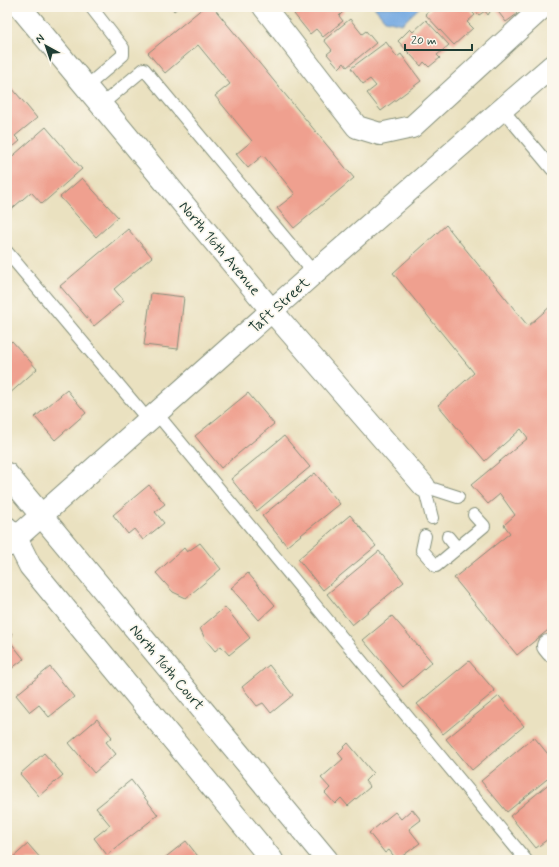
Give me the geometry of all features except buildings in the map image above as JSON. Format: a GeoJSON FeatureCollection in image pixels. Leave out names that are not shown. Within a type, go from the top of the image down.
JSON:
{"type":"FeatureCollection","features":[{"type":"Feature","properties":{"kind":"street","name":"North 16th Avenue"},"geometry":{"type":"LineString","coordinates":[[20,7],[272,311],[424,486]]}},
{"type":"Feature","properties":{"kind":"street"},"geometry":{"type":"LineString","coordinates":[[264,7],[357,127],[380,134],[412,127],[542,7]]}},
{"type":"Feature","properties":{"kind":"street","name":"Taft Street"},"geometry":{"type":"LineString","coordinates":[[10,537],[41,515],[153,418],[272,311],[552,66]]}},
{"type":"Feature","properties":{"kind":"street","name":"North 16th Court"},"geometry":{"type":"LineString","coordinates":[[7,474],[327,860]]}},
{"type":"Feature","properties":{"kind":"street"},"geometry":{"type":"LineString","coordinates":[[10,537],[30,566],[272,860]]}},
{"type":"Feature","properties":{"kind":"lane"},"geometry":{"type":"LineString","coordinates":[[86,87],[123,55],[123,48],[91,7]]}},
{"type":"Feature","properties":{"kind":"lane"},"geometry":{"type":"LineString","coordinates":[[101,105],[144,69],[314,274]]}},
{"type":"Feature","properties":{"kind":"lane"},"geometry":{"type":"LineString","coordinates":[[502,109],[552,169]]}},
{"type":"Feature","properties":{"kind":"lane"},"geometry":{"type":"LineString","coordinates":[[7,252],[153,418],[526,860]]}},
{"type":"Feature","properties":{"kind":"lane"},"geometry":{"type":"LineString","coordinates":[[424,486],[458,497]]}},
{"type":"Feature","properties":{"kind":"lane"},"geometry":{"type":"LineString","coordinates":[[424,486],[432,518]]}},
{"type":"Feature","properties":{"kind":"lane"},"geometry":{"type":"LineString","coordinates":[[425,536],[422,550],[436,566],[484,526],[474,515]]}},
{"type":"Feature","properties":{"kind":"lane"},"geometry":{"type":"LineString","coordinates":[[448,537],[457,548]]}},
{"type":"Feature","properties":{"kind":"water"},"geometry":{"type":"Polygon","coordinates":[[[374,7],[420,7],[402,24],[385,20],[374,7]]]}}]}
